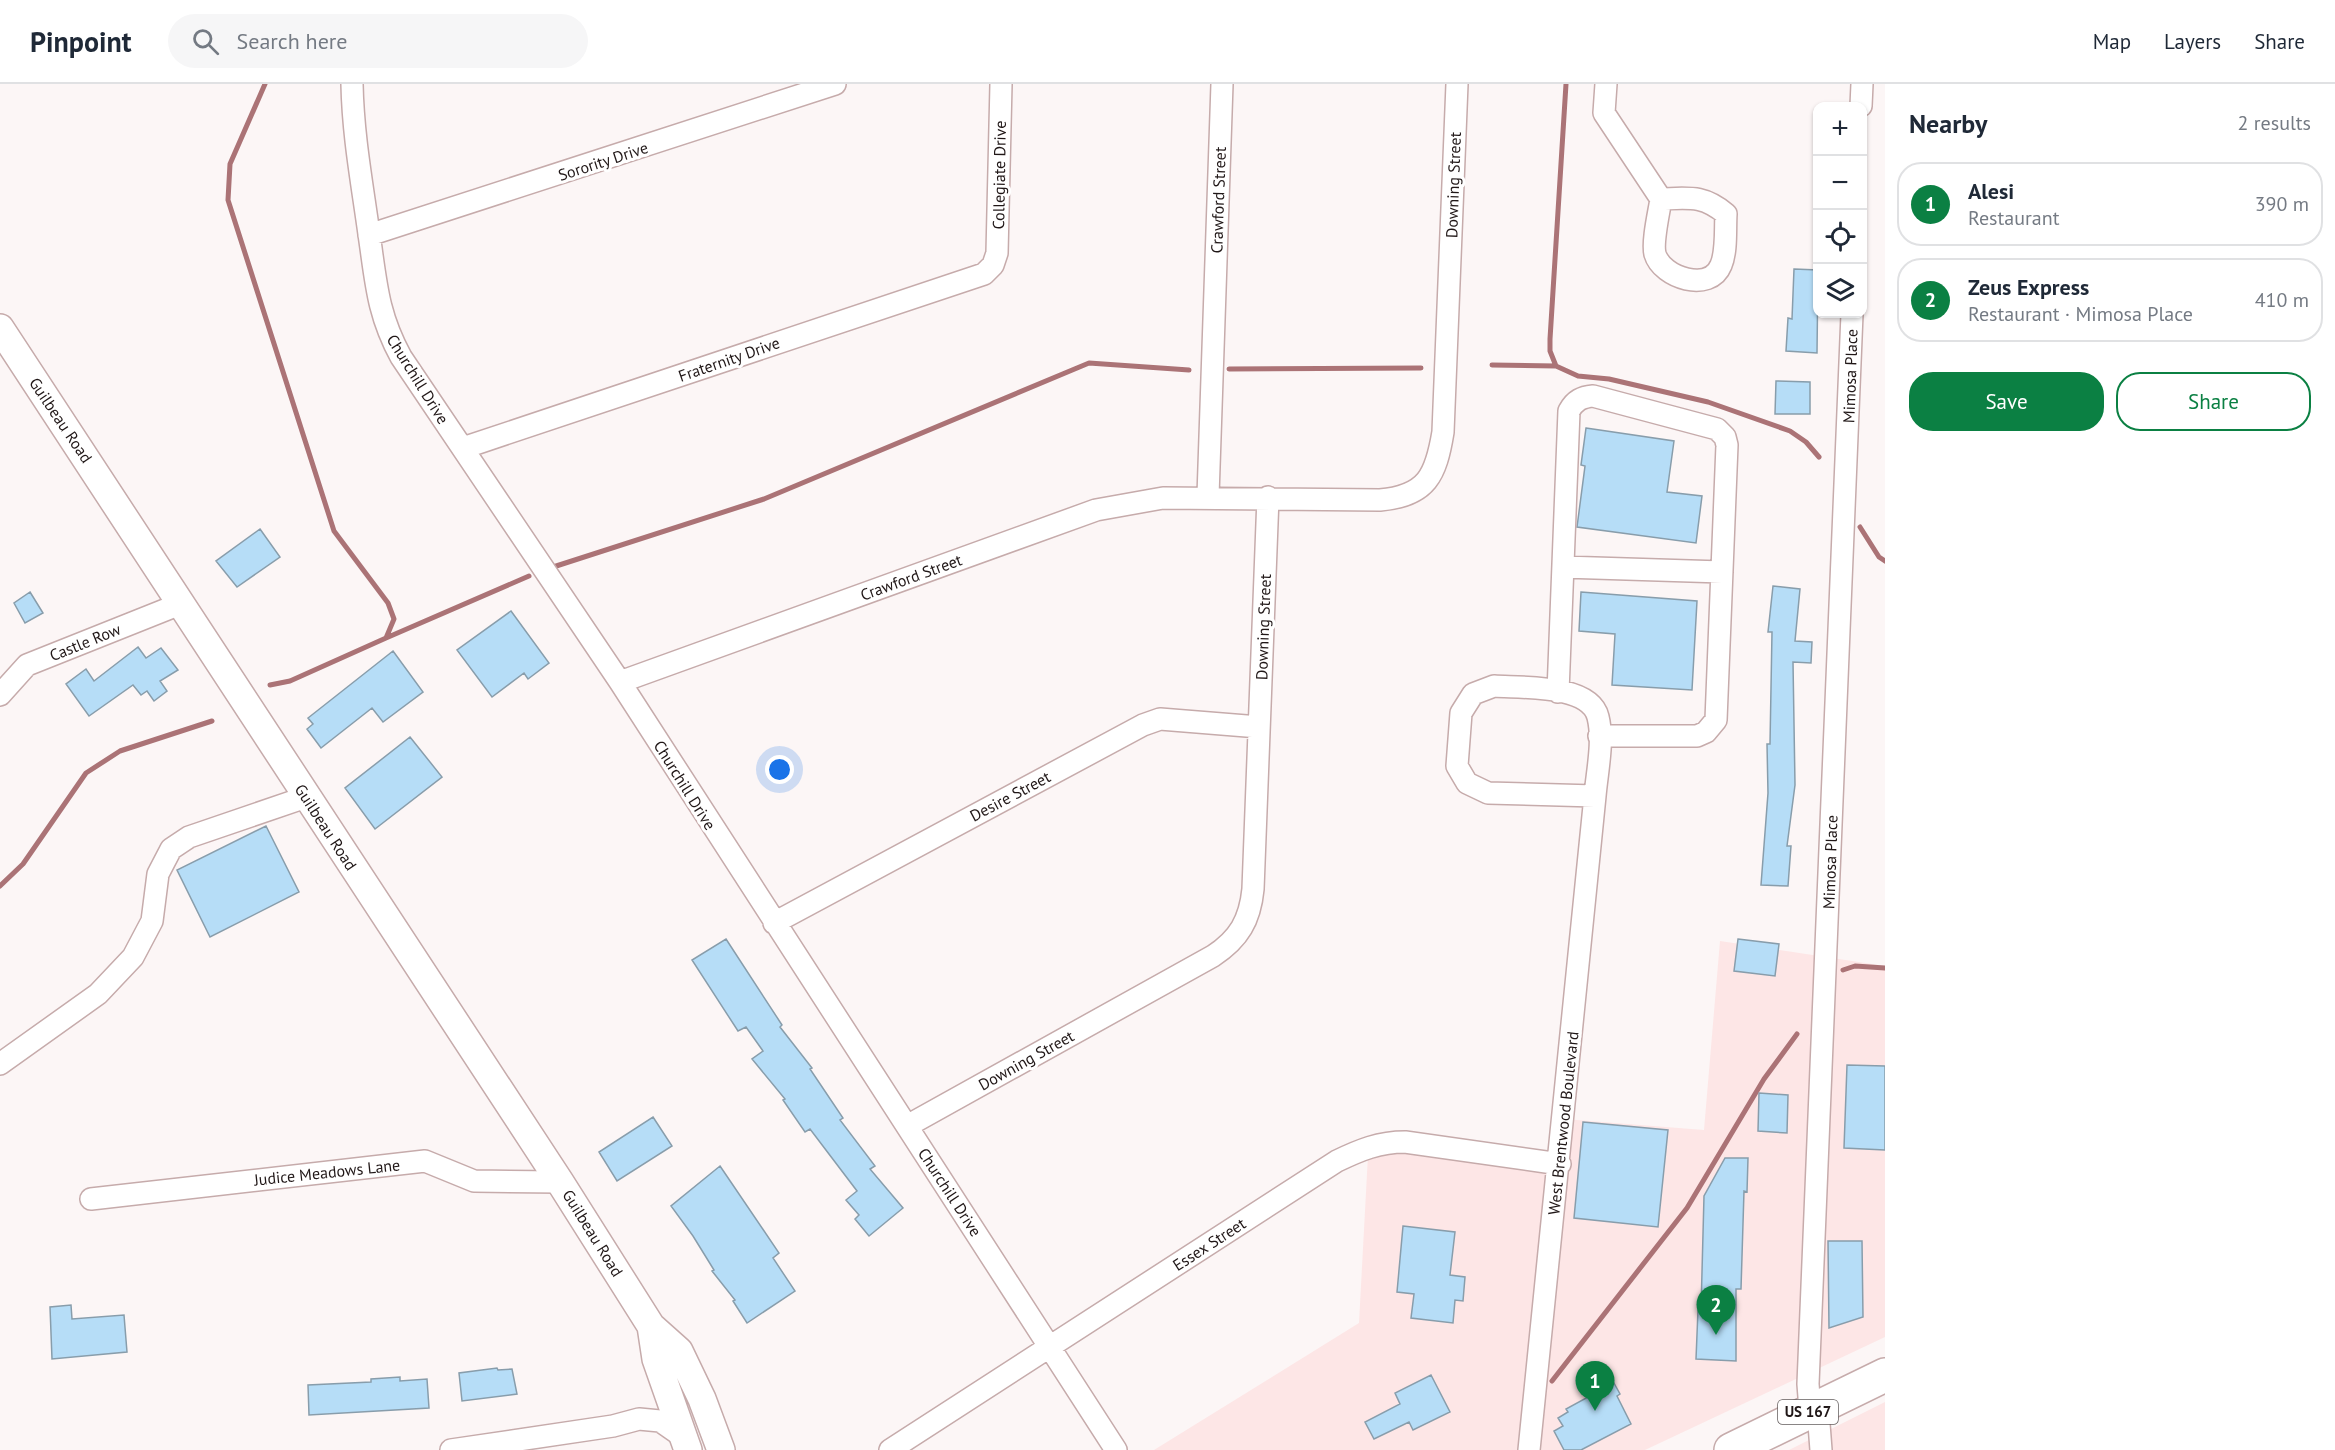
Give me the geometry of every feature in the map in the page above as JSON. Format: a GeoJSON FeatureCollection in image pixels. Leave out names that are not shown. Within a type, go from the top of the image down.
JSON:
{"type":"FeatureCollection","features":[{"type":"Feature","properties":{"kind":"main road","name":"US 167"},"geometry":{"type":"LineString","coordinates":[[1731,1450],[1885,1375]]}},
{"type":"Feature","properties":{"kind":"street","name":"Churchill Drive"},"geometry":{"type":"LineString","coordinates":[[352,84],[356,151],[377,297],[389,334],[620,682],[1116,1450]]}},
{"type":"Feature","properties":{"kind":"street","name":"Sorority Drive"},"geometry":{"type":"LineString","coordinates":[[369,235],[836,84]]}},
{"type":"Feature","properties":{"kind":"street","name":"Collegiate Drive"},"geometry":{"type":"LineString","coordinates":[[993,265],[997,253],[1001,84]]}},
{"type":"Feature","properties":{"kind":"street","name":"Crawford Street"},"geometry":{"type":"LineString","coordinates":[[1208,496],[1222,84]]}},
{"type":"Feature","properties":{"kind":"street","name":"Downing Street"},"geometry":{"type":"LineString","coordinates":[[907,1126],[1213,956],[1235,939],[1247,919],[1253,889],[1268,497],[1355,501],[1400,499],[1417,491],[1435,466],[1443,432],[1457,84]]}},
{"type":"Feature","properties":{"kind":"street"},"geometry":{"type":"LineString","coordinates":[[1606,84],[1604,113],[1661,199]]}},
{"type":"Feature","properties":{"kind":"street"},"geometry":{"type":"LineString","coordinates":[[1861,102],[1862,84]]}},
{"type":"Feature","properties":{"kind":"street","name":"Fraternity Drive"},"geometry":{"type":"LineString","coordinates":[[463,448],[973,277],[984,273],[993,265]]}},
{"type":"Feature","properties":{"kind":"street","name":"Mimosa Place"},"geometry":{"type":"LineString","coordinates":[[1821,1450],[1819,1424],[1809,1397],[1808,1384],[1852,318]]}},
{"type":"Feature","properties":{"kind":"street","name":"Guilbeau Road"},"geometry":{"type":"LineString","coordinates":[[0,328],[560,1182],[651,1326],[679,1351],[702,1399],[721,1450]]}},
{"type":"Feature","properties":{"kind":"street"},"geometry":{"type":"LineString","coordinates":[[1558,692],[1569,411],[1575,402],[1593,396],[1711,426],[1722,432],[1726,445],[1718,712],[1710,728],[1697,736],[1599,736]]}},
{"type":"Feature","properties":{"kind":"street","name":"Crawford Street"},"geometry":{"type":"LineString","coordinates":[[620,682],[1096,510],[1163,498],[1268,497]]}},
{"type":"Feature","properties":{"kind":"street"},"geometry":{"type":"LineString","coordinates":[[1563,567],[1722,572]]}},
{"type":"Feature","properties":{"kind":"street","name":"Castle Row"},"geometry":{"type":"LineString","coordinates":[[0,695],[27,665],[180,604]]}},
{"type":"Feature","properties":{"kind":"street","name":"West Brentwood Boulevard"},"geometry":{"type":"LineString","coordinates":[[1529,1450],[1560,1164],[1595,796],[1599,736],[1597,714],[1591,704],[1577,694],[1494,686],[1473,694],[1461,713],[1457,766],[1460,776],[1476,789],[1488,793],[1595,796]]}},
{"type":"Feature","properties":{"kind":"street","name":"Desire Street"},"geometry":{"type":"LineString","coordinates":[[774,923],[1143,725],[1160,719],[1259,727]]}},
{"type":"Feature","properties":{"kind":"street"},"geometry":{"type":"LineString","coordinates":[[0,1064],[98,994],[133,957],[152,921],[159,874],[171,849],[189,837],[306,797]]}},
{"type":"Feature","properties":{"kind":"street","name":"Essex Street"},"geometry":{"type":"LineString","coordinates":[[890,1450],[1337,1161],[1363,1148],[1388,1142],[1405,1142],[1560,1164]]}},
{"type":"Feature","properties":{"kind":"street","name":"Judice Meadows Lane"},"geometry":{"type":"LineString","coordinates":[[91,1198],[425,1161],[474,1181],[560,1182]]}},
{"type":"Feature","properties":{"kind":"street","name":"Guilbeau Road"},"geometry":{"type":"LineString","coordinates":[[651,1326],[656,1359],[664,1378]]}},
{"type":"Feature","properties":{"kind":"street"},"geometry":{"type":"LineString","coordinates":[[639,1419],[659,1394],[664,1378]]}},
{"type":"Feature","properties":{"kind":"street"},"geometry":{"type":"LineString","coordinates":[[664,1378],[689,1409],[691,1446]]}},
{"type":"Feature","properties":{"kind":"street"},"geometry":{"type":"LineString","coordinates":[[451,1450],[602,1428],[639,1419],[660,1421],[691,1446]]}},
{"type":"Feature","properties":{"kind":"shaded area"},"geometry":{"type":"Polygon","coordinates":[[[1720,941],[1885,966],[1885,1337],[1645,1450],[1154,1450],[1359,1323],[1368,1155],[1393,1149],[1558,1173],[1564,1119],[1704,1130],[1720,941]]]}},
{"type":"Feature","properties":{"kind":"shaded area"},"geometry":{"type":"Polygon","coordinates":[[[1885,1402],[1885,1450],[1789,1450],[1885,1402]]]}},
{"type":"Feature","properties":{"kind":"building"},"geometry":{"type":"Polygon","coordinates":[[[1794,269],[1813,270],[1813,318],[1817,318],[1817,353],[1786,351],[1788,318],[1792,319],[1794,269]]]}},
{"type":"Feature","properties":{"kind":"building"},"geometry":{"type":"Polygon","coordinates":[[[1776,381],[1810,382],[1810,414],[1775,414],[1776,381]]]}},
{"type":"Feature","properties":{"kind":"building"},"geometry":{"type":"Polygon","coordinates":[[[1586,428],[1674,441],[1667,492],[1702,496],[1696,543],[1577,527],[1585,466],[1581,465],[1586,428]]]}},
{"type":"Feature","properties":{"kind":"building"},"geometry":{"type":"Polygon","coordinates":[[[260,529],[280,557],[237,587],[216,561],[260,529]]]}},
{"type":"Feature","properties":{"kind":"building"},"geometry":{"type":"Polygon","coordinates":[[[1773,586],[1800,589],[1795,641],[1812,642],[1811,663],[1793,662],[1795,785],[1787,846],[1791,846],[1788,886],[1761,885],[1768,793],[1767,744],[1770,744],[1772,632],[1768,632],[1773,586]]]}},
{"type":"Feature","properties":{"kind":"building"},"geometry":{"type":"Polygon","coordinates":[[[30,592],[43,613],[25,623],[14,603],[30,592]]]}},
{"type":"Feature","properties":{"kind":"building"},"geometry":{"type":"Polygon","coordinates":[[[1581,592],[1697,601],[1692,690],[1612,685],[1615,634],[1579,631],[1581,592]]]}},
{"type":"Feature","properties":{"kind":"building"},"geometry":{"type":"Polygon","coordinates":[[[511,611],[549,663],[528,679],[524,673],[492,697],[457,650],[511,611]]]}},
{"type":"Feature","properties":{"kind":"building"},"geometry":{"type":"Polygon","coordinates":[[[138,647],[146,658],[161,648],[178,670],[160,681],[167,691],[154,701],[147,691],[141,695],[133,685],[89,716],[66,684],[86,669],[94,681],[138,647]]]}},
{"type":"Feature","properties":{"kind":"building"},"geometry":{"type":"Polygon","coordinates":[[[393,651],[423,692],[383,722],[372,708],[321,748],[307,729],[313,724],[308,718],[393,651]]]}},
{"type":"Feature","properties":{"kind":"building"},"geometry":{"type":"Polygon","coordinates":[[[410,737],[442,777],[375,829],[345,788],[410,737]]]}},
{"type":"Feature","properties":{"kind":"building"},"geometry":{"type":"Polygon","coordinates":[[[266,826],[299,892],[210,937],[177,870],[266,826]]]}},
{"type":"Feature","properties":{"kind":"building"},"geometry":{"type":"Polygon","coordinates":[[[726,939],[782,1025],[780,1027],[812,1068],[810,1069],[843,1118],[840,1120],[875,1166],[870,1169],[903,1208],[869,1236],[855,1219],[859,1215],[846,1200],[857,1191],[810,1129],[805,1132],[783,1100],[785,1099],[752,1059],[763,1051],[746,1027],[738,1031],[692,960],[726,939]]]}},
{"type":"Feature","properties":{"kind":"building"},"geometry":{"type":"Polygon","coordinates":[[[1738,939],[1779,944],[1775,976],[1734,971],[1738,939]]]}},
{"type":"Feature","properties":{"kind":"building"},"geometry":{"type":"Polygon","coordinates":[[[1847,1065],[1885,1066],[1885,1150],[1844,1148],[1847,1065]]]}},
{"type":"Feature","properties":{"kind":"building"},"geometry":{"type":"Polygon","coordinates":[[[1759,1093],[1788,1095],[1787,1133],[1758,1131],[1759,1093]]]}},
{"type":"Feature","properties":{"kind":"building"},"geometry":{"type":"Polygon","coordinates":[[[653,1117],[672,1146],[617,1181],[599,1152],[653,1117]]]}},
{"type":"Feature","properties":{"kind":"building"},"geometry":{"type":"Polygon","coordinates":[[[1583,1122],[1668,1130],[1658,1227],[1574,1218],[1583,1122]]]}},
{"type":"Feature","properties":{"kind":"building"},"geometry":{"type":"Polygon","coordinates":[[[1725,1158],[1748,1158],[1747,1192],[1744,1191],[1741,1289],[1736,1289],[1736,1361],[1696,1359],[1698,1310],[1701,1310],[1704,1196],[1725,1158]]]}},
{"type":"Feature","properties":{"kind":"building"},"geometry":{"type":"Polygon","coordinates":[[[720,1166],[779,1253],[773,1258],[795,1291],[747,1323],[733,1301],[735,1300],[712,1271],[714,1270],[693,1236],[671,1206],[720,1166]]]}},
{"type":"Feature","properties":{"kind":"building"},"geometry":{"type":"Polygon","coordinates":[[[1403,1226],[1455,1232],[1450,1275],[1465,1277],[1463,1301],[1455,1300],[1453,1323],[1411,1318],[1414,1294],[1397,1292],[1403,1226]]]}},
{"type":"Feature","properties":{"kind":"building"},"geometry":{"type":"Polygon","coordinates":[[[1828,1241],[1862,1241],[1863,1317],[1829,1328],[1828,1241]]]}},
{"type":"Feature","properties":{"kind":"building"},"geometry":{"type":"Polygon","coordinates":[[[71,1305],[72,1319],[124,1315],[127,1352],[52,1359],[50,1307],[71,1305]]]}},
{"type":"Feature","properties":{"kind":"building"},"geometry":{"type":"Polygon","coordinates":[[[497,1368],[498,1370],[512,1369],[517,1394],[462,1401],[459,1373],[497,1368]]]}},
{"type":"Feature","properties":{"kind":"building"},"geometry":{"type":"Polygon","coordinates":[[[1609,1374],[1620,1394],[1617,1396],[1631,1424],[1581,1450],[1564,1450],[1554,1431],[1563,1426],[1558,1418],[1568,1412],[1566,1409],[1590,1396],[1585,1387],[1609,1374]]]}},
{"type":"Feature","properties":{"kind":"building"},"geometry":{"type":"Polygon","coordinates":[[[1431,1375],[1450,1412],[1413,1430],[1409,1422],[1374,1439],[1365,1422],[1400,1404],[1395,1393],[1431,1375]]]}},
{"type":"Feature","properties":{"kind":"building"},"geometry":{"type":"Polygon","coordinates":[[[400,1377],[400,1381],[427,1379],[429,1408],[309,1415],[308,1385],[371,1382],[371,1379],[400,1377]]]}},
{"type":"Feature","properties":{"kind":"waterway"},"geometry":{"type":"LineString","coordinates":[[265,84],[230,164],[228,200],[334,531],[388,603],[394,619],[386,638],[290,681],[270,685]]}},
{"type":"Feature","properties":{"kind":"waterway"},"geometry":{"type":"LineString","coordinates":[[1556,366],[1550,351],[1550,339],[1566,84]]}},
{"type":"Feature","properties":{"kind":"waterway"},"geometry":{"type":"LineString","coordinates":[[550,568],[764,499],[1089,363],[1189,370]]}},
{"type":"Feature","properties":{"kind":"waterway"},"geometry":{"type":"LineString","coordinates":[[1492,365],[1556,366],[1578,376],[1609,379],[1708,402],[1790,431],[1806,442],[1819,457]]}},
{"type":"Feature","properties":{"kind":"waterway"},"geometry":{"type":"LineString","coordinates":[[1229,369],[1421,368]]}},
{"type":"Feature","properties":{"kind":"waterway"},"geometry":{"type":"LineString","coordinates":[[1860,527],[1879,557],[1885,561]]}},
{"type":"Feature","properties":{"kind":"waterway"},"geometry":{"type":"LineString","coordinates":[[386,638],[529,576]]}},
{"type":"Feature","properties":{"kind":"waterway"},"geometry":{"type":"LineString","coordinates":[[0,886],[23,864],[86,773],[120,751],[212,721]]}},
{"type":"Feature","properties":{"kind":"waterway"},"geometry":{"type":"LineString","coordinates":[[1843,970],[1855,966],[1885,968]]}},
{"type":"Feature","properties":{"kind":"waterway"},"geometry":{"type":"LineString","coordinates":[[1552,1381],[1687,1208],[1764,1079],[1797,1034]]}},
{"type":"Feature","properties":{"kind":"place","name":"Zeus Express"},"geometry":{"type":"Point","coordinates":[1716,1335]}},
{"type":"Feature","properties":{"kind":"place","name":"Alesi"},"geometry":{"type":"Point","coordinates":[1595,1411]}}]}
